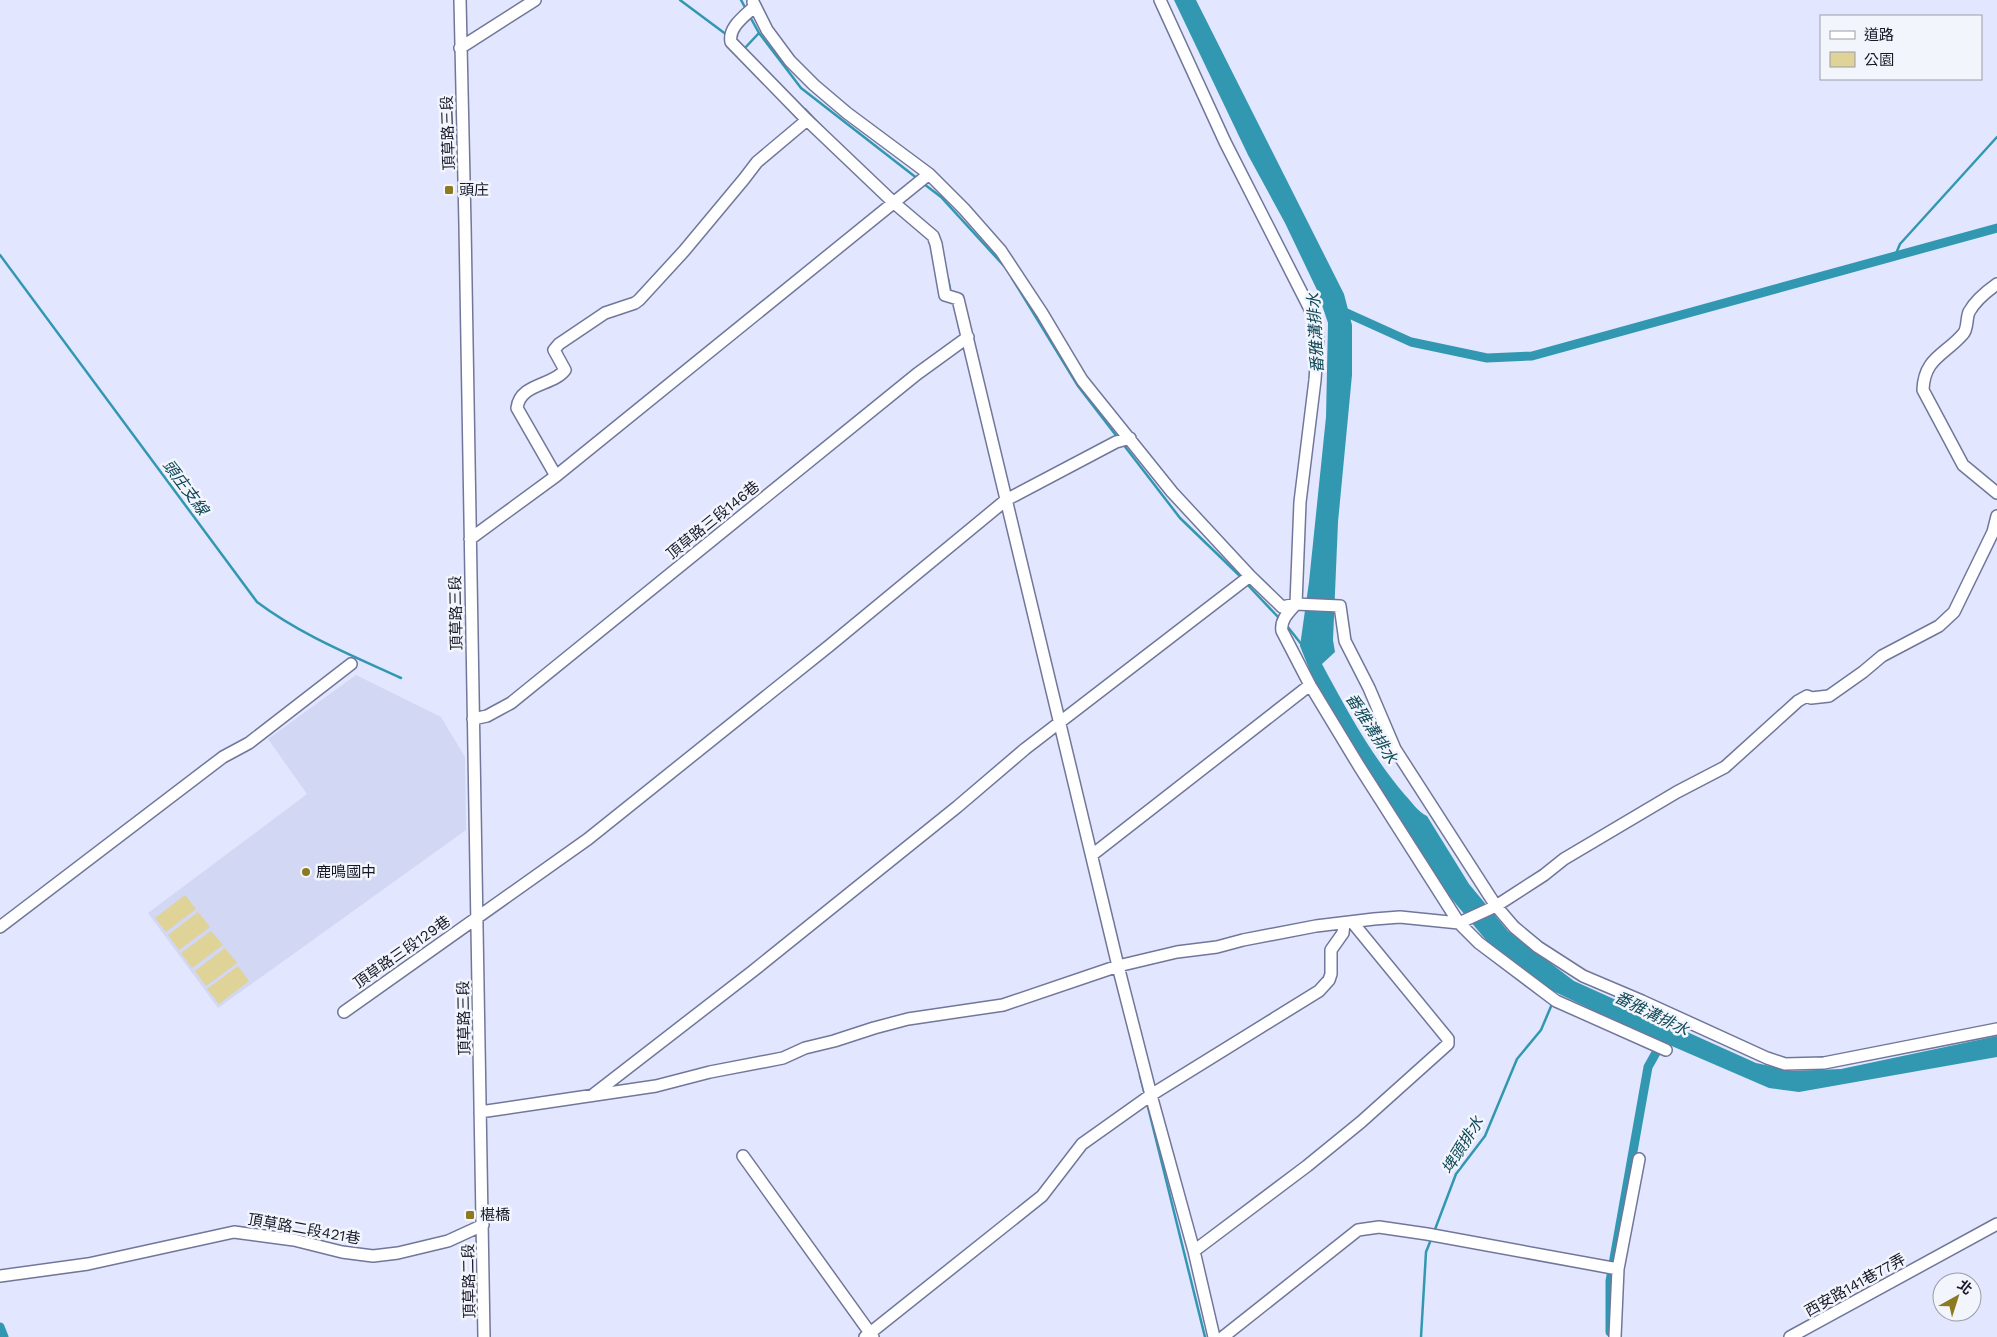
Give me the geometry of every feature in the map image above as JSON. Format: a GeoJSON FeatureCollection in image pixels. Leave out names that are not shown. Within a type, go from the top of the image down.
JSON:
{"type":"FeatureCollection","features":[{"type":"Feature","properties":{"kind":"street","name":"頂草路三段"},"geometry":{"type":"LineString","coordinates":[[460,0],[466,225],[483,1225]]}},
{"type":"Feature","properties":{"kind":"street"},"geometry":{"type":"LineString","coordinates":[[460,48],[534,0]]}},
{"type":"Feature","properties":{"kind":"street"},"geometry":{"type":"LineString","coordinates":[[1160,0],[1224,142],[1312,313],[1318,336],[1315,380],[1300,502],[1296,604],[1283,621],[1282,631],[1310,685],[1358,766],[1460,923],[1479,943],[1556,1001],[1666,1050]]}},
{"type":"Feature","properties":{"kind":"street"},"geometry":{"type":"LineString","coordinates":[[1214,1337],[1194,1251],[1150,1095],[1118,966],[1061,722],[1006,500],[1001,471],[958,299],[946,295],[933,236],[893,202],[807,120],[731,42],[729,36],[734,27],[754,3],[767,30],[784,53],[814,85],[847,113],[929,174],[1002,251],[1082,380],[1123,440],[1172,492],[1245,580],[1282,607],[1296,604],[1340,606],[1345,642],[1369,688],[1395,749],[1496,906],[1514,927],[1538,947],[1583,976],[1767,1058],[1785,1064],[1824,1063],[1997,1029]]}},
{"type":"Feature","properties":{"kind":"street"},"geometry":{"type":"LineString","coordinates":[[556,476],[517,408],[521,396],[545,382],[561,376],[566,370],[554,350],[559,344],[605,312],[635,303],[690,244],[751,168],[807,120]]}},
{"type":"Feature","properties":{"kind":"street"},"geometry":{"type":"LineString","coordinates":[[470,539],[556,476],[929,174]]}},
{"type":"Feature","properties":{"kind":"street"},"geometry":{"type":"LineString","coordinates":[[1997,284],[1982,297],[1969,313],[1964,333],[1930,364],[1923,390],[1963,464],[1997,494]]}},
{"type":"Feature","properties":{"kind":"street","name":"頂草路三段146巷"},"geometry":{"type":"LineString","coordinates":[[473,719],[486,716],[511,703],[917,374],[968,337]]}},
{"type":"Feature","properties":{"kind":"street","name":"頂草路三段129巷"},"geometry":{"type":"LineString","coordinates":[[344,1012],[610,822],[830,646],[1006,500],[1123,440]]}},
{"type":"Feature","properties":{"kind":"street"},"geometry":{"type":"LineString","coordinates":[[480,1112],[656,1086],[710,1072],[783,1058],[805,1048],[834,1042],[874,1028],[908,1019],[1003,1004],[1074,979],[1177,952],[1217,947],[1316,926],[1400,917],[1460,923],[1496,906],[1544,875],[1564,858],[1677,792],[1726,767],[1798,701],[1807,696],[1811,698],[1829,696],[1882,656],[1938,626],[1954,612],[1993,532],[1997,516]]}},
{"type":"Feature","properties":{"kind":"street"},"geometry":{"type":"LineString","coordinates":[[592,1096],[958,808],[1025,749],[1245,580]]}},
{"type":"Feature","properties":{"kind":"street"},"geometry":{"type":"LineString","coordinates":[[0,927],[223,758],[249,743],[351,664]]}},
{"type":"Feature","properties":{"kind":"street"},"geometry":{"type":"LineString","coordinates":[[1092,855],[1310,685]]}},
{"type":"Feature","properties":{"kind":"street"},"geometry":{"type":"LineString","coordinates":[[743,1156],[869,1336],[1042,1196],[1082,1144],[1150,1095],[1319,991],[1329,980],[1331,974],[1331,950],[1349,923]]}},
{"type":"Feature","properties":{"kind":"street"},"geometry":{"type":"LineString","coordinates":[[1194,1251],[1307,1166],[1361,1122],[1448,1044],[1448,1039],[1349,923]]}},
{"type":"Feature","properties":{"kind":"street"},"geometry":{"type":"LineString","coordinates":[[1615,1337],[1614,1269],[1639,1160]]}},
{"type":"Feature","properties":{"kind":"street","name":"西安路141巷77弄"},"geometry":{"type":"LineString","coordinates":[[1790,1337],[1997,1224]]}},
{"type":"Feature","properties":{"kind":"street","name":"頂草路二段421巷"},"geometry":{"type":"LineString","coordinates":[[0,1276],[88,1264],[234,1232],[294,1240],[342,1252],[373,1256],[398,1253],[448,1241],[483,1225]]}},
{"type":"Feature","properties":{"kind":"street","name":"頂草路二段"},"geometry":{"type":"LineString","coordinates":[[483,1225],[484,1337]]}},
{"type":"Feature","properties":{"kind":"street"},"geometry":{"type":"LineString","coordinates":[[1223,1337],[1358,1230],[1379,1227],[1614,1269]]}},
{"type":"Feature","properties":{"kind":"shaded area","name":"鹿鳴國中"},"geometry":{"type":"Polygon","coordinates":[[[356,675],[441,717],[465,757],[466,830],[218,1008],[148,913],[307,794],[268,739],[356,675]]]}},
{"type":"Feature","properties":{"kind":"green space"},"geometry":{"type":"Polygon","coordinates":[[[185,895],[196,909],[166,932],[155,918],[185,895]]]}},
{"type":"Feature","properties":{"kind":"green space"},"geometry":{"type":"Polygon","coordinates":[[[198,912],[210,927],[179,950],[168,935],[198,912]]]}},
{"type":"Feature","properties":{"kind":"green space"},"geometry":{"type":"Polygon","coordinates":[[[211,931],[223,945],[192,968],[181,953],[211,931]]]}},
{"type":"Feature","properties":{"kind":"green space"},"geometry":{"type":"Polygon","coordinates":[[[225,948],[237,963],[206,986],[195,971],[225,948]]]}},
{"type":"Feature","properties":{"kind":"green space"},"geometry":{"type":"Polygon","coordinates":[[[238,966],[249,981],[219,1004],[207,989],[238,966]]]}},
{"type":"Feature","properties":{"kind":"water"},"geometry":{"type":"Polygon","coordinates":[[[1174,0],[1196,0],[1344,294],[1352,325],[1352,375],[1338,522],[1333,640],[1335,652],[1322,664],[1370,748],[1405,795],[1427,816],[1469,884],[1508,931],[1574,981],[1756,1063],[1792,1071],[1841,1069],[1997,1036],[1997,1057],[1799,1092],[1769,1088],[1623,1025],[1549,989],[1491,946],[1450,897],[1354,748],[1312,676],[1300,646],[1309,582],[1326,417],[1328,323],[1317,290],[1285,223],[1248,155],[1174,0]]]}},
{"type":"Feature","properties":{"kind":"waterway"},"geometry":{"type":"LineString","coordinates":[[680,0],[727,35]]}},
{"type":"Feature","properties":{"kind":"waterway"},"geometry":{"type":"LineString","coordinates":[[741,0],[747,11]]}},
{"type":"Feature","properties":{"kind":"waterway"},"geometry":{"type":"LineString","coordinates":[[749,15],[759,33],[801,88],[918,179]]}},
{"type":"Feature","properties":{"kind":"waterway"},"geometry":{"type":"LineString","coordinates":[[743,50],[759,33]]}},
{"type":"Feature","properties":{"kind":"waterway"},"geometry":{"type":"LineString","coordinates":[[805,109],[822,127]]}},
{"type":"Feature","properties":{"kind":"waterway"},"geometry":{"type":"LineString","coordinates":[[1895,256],[1900,244],[1997,137]]}},
{"type":"Feature","properties":{"kind":"waterway"},"geometry":{"type":"LineString","coordinates":[[924,184],[941,197],[1005,267]]}},
{"type":"Feature","properties":{"kind":"waterway"},"geometry":{"type":"LineString","coordinates":[[1338,309],[1411,342],[1487,358],[1532,356],[1997,228]]}},
{"type":"Feature","properties":{"kind":"waterway","name":"頭庄支線"},"geometry":{"type":"LineString","coordinates":[[0,255],[257,602],[291,625],[345,653],[401,678]]}},
{"type":"Feature","properties":{"kind":"waterway"},"geometry":{"type":"LineString","coordinates":[[1012,278],[1078,386],[1118,438]]}},
{"type":"Feature","properties":{"kind":"waterway"},"geometry":{"type":"LineString","coordinates":[[948,279],[951,293]]}},
{"type":"Feature","properties":{"kind":"waterway"},"geometry":{"type":"LineString","coordinates":[[1123,444],[1180,518],[1242,578]]}},
{"type":"Feature","properties":{"kind":"waterway"},"geometry":{"type":"LineString","coordinates":[[1245,582],[1279,618]]}},
{"type":"Feature","properties":{"kind":"waterway"},"geometry":{"type":"LineString","coordinates":[[1287,626],[1302,645]]}},
{"type":"Feature","properties":{"kind":"waterway","name":"埤頭排水"},"geometry":{"type":"LineString","coordinates":[[1434,1232],[1456,1174],[1485,1136],[1517,1059],[1541,1030],[1552,1004]]}},
{"type":"Feature","properties":{"kind":"waterway"},"geometry":{"type":"LineString","coordinates":[[1610,1332],[1610,1281],[1648,1067],[1662,1042]]}},
{"type":"Feature","properties":{"kind":"waterway"},"geometry":{"type":"LineString","coordinates":[[1140,1076],[1145,1095]]}},
{"type":"Feature","properties":{"kind":"waterway"},"geometry":{"type":"LineString","coordinates":[[1147,1103],[1205,1337]]}},
{"type":"Feature","properties":{"kind":"waterway","name":"埤頭排水"},"geometry":{"type":"LineString","coordinates":[[1421,1337],[1426,1252],[1432,1237]]}},
{"type":"Feature","properties":{"kind":"waterway"},"geometry":{"type":"LineString","coordinates":[[0,1327],[4,1337]]}},
{"type":"Feature","properties":{"kind":"place","name":"頭庄"},"geometry":{"type":"Point","coordinates":[449,190]}},
{"type":"Feature","properties":{"kind":"place","name":"鹿鳴國中"},"geometry":{"type":"Point","coordinates":[306,872]}},
{"type":"Feature","properties":{"kind":"place","name":"椹橋"},"geometry":{"type":"Point","coordinates":[470,1215]}},
{"type":"Feature","properties":{"kind":"water label","name":"番雅溝排水"},"geometry":{"type":"Point","coordinates":[1315,333]}},
{"type":"Feature","properties":{"kind":"water label","name":"番雅溝排水"},"geometry":{"type":"Point","coordinates":[1372,728]}},
{"type":"Feature","properties":{"kind":"water label","name":"番雅溝排水"},"geometry":{"type":"Point","coordinates":[1652,1013]}}]}
